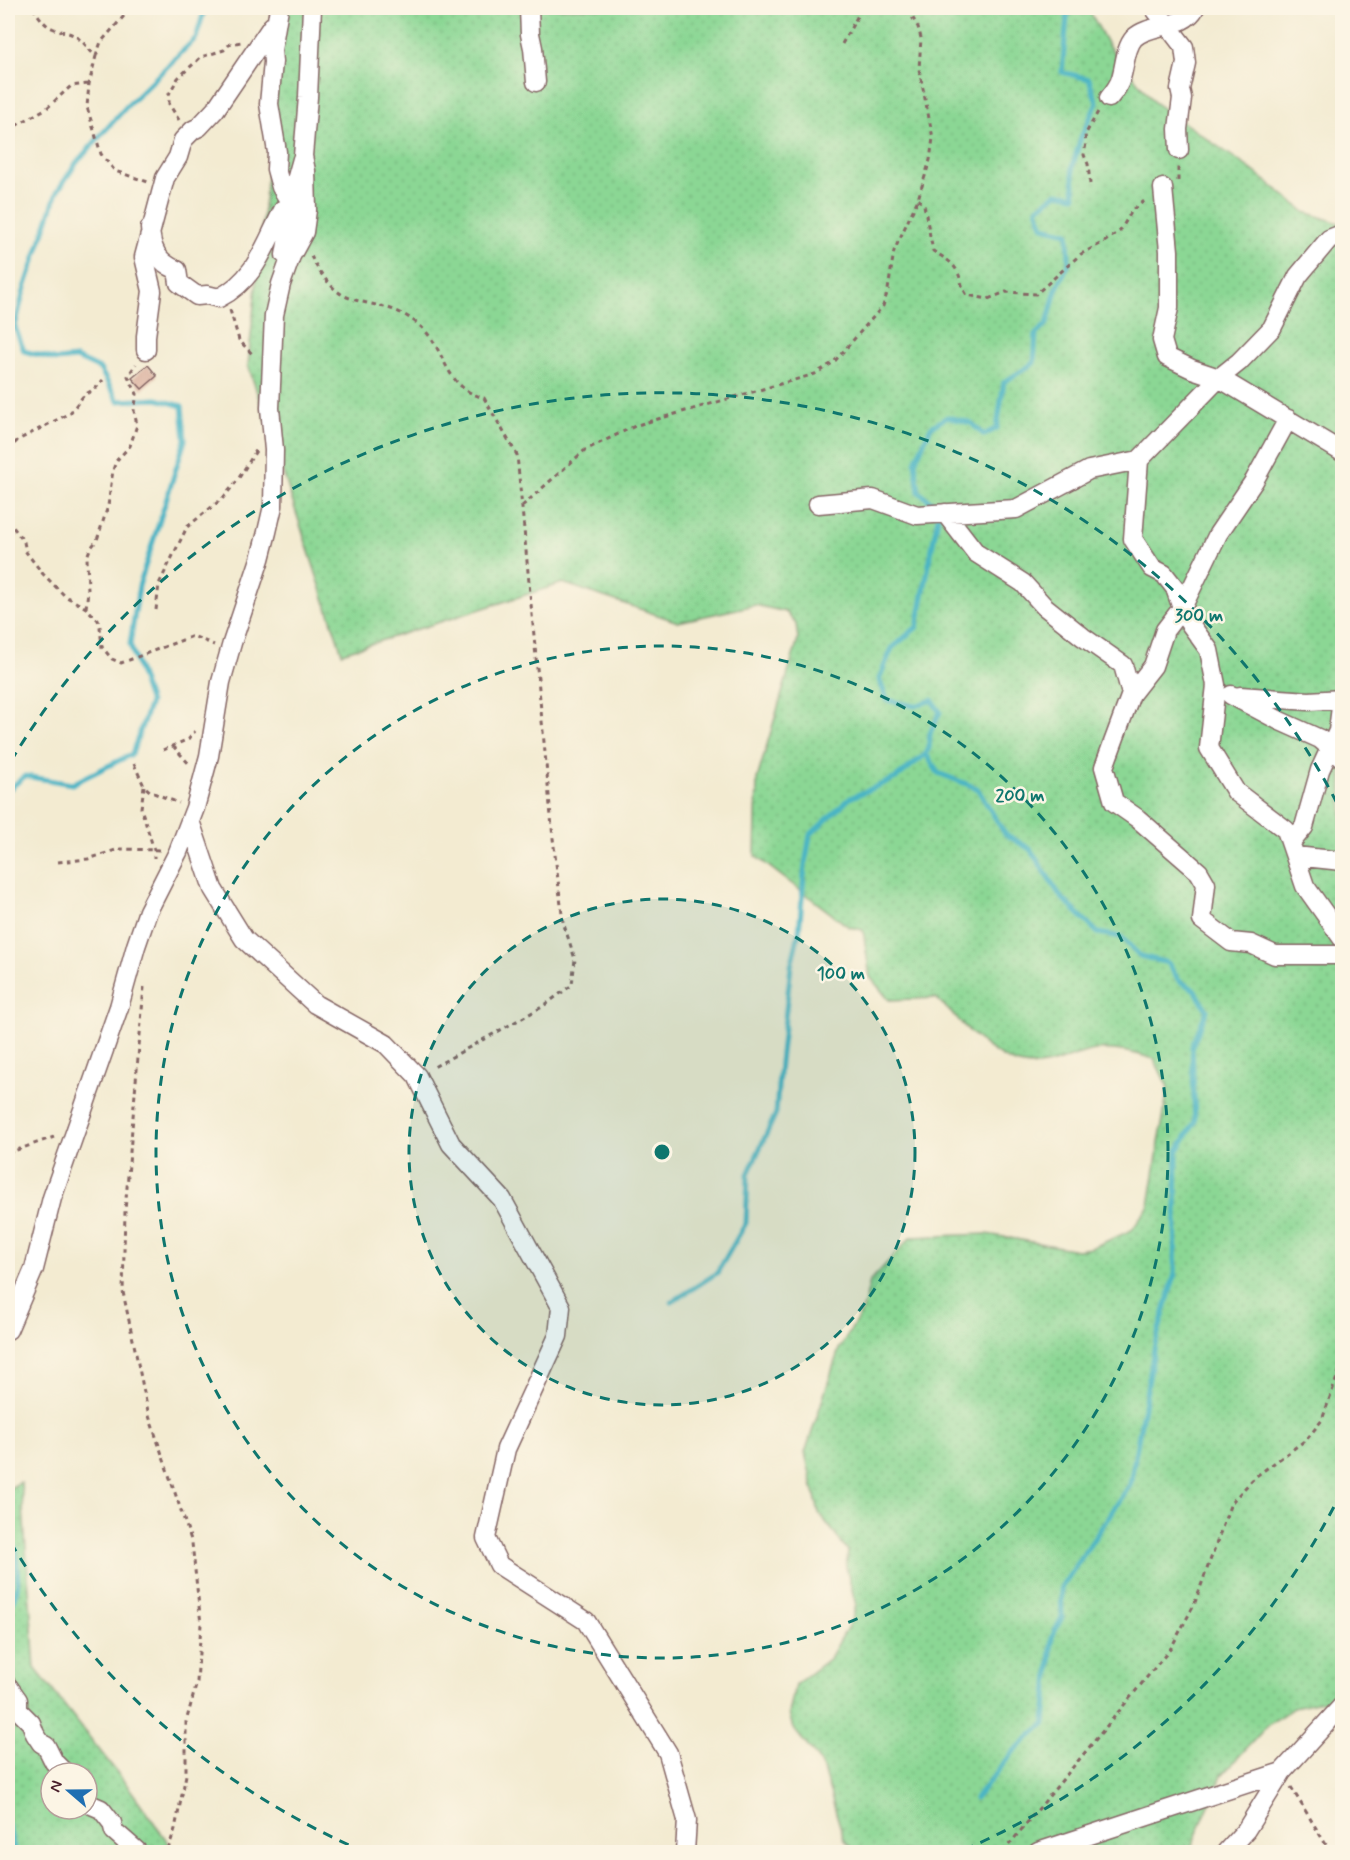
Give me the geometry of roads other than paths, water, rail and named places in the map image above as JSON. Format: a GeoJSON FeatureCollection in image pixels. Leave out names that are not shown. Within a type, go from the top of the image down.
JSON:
{"type":"FeatureCollection","features":[{"type":"Feature","properties":{"kind":"street"},"geometry":{"type":"LineString","coordinates":[[8,1330],[34,1269],[52,1198],[119,1007],[148,911],[193,815],[209,756],[221,682],[260,560],[273,506],[274,450],[270,408],[274,315],[289,232],[290,202],[303,156],[312,8]]}},
{"type":"Feature","properties":{"kind":"street"},"geometry":{"type":"LineString","coordinates":[[529,8],[536,82]]}},
{"type":"Feature","properties":{"kind":"street"},"geometry":{"type":"LineString","coordinates":[[1154,8],[1184,47],[1186,54],[1184,78],[1180,89],[1182,98],[1179,150]]}},
{"type":"Feature","properties":{"kind":"street"},"geometry":{"type":"LineString","coordinates":[[1109,98],[1122,77],[1132,40],[1141,33],[1168,26],[1187,17],[1195,8]]}},
{"type":"Feature","properties":{"kind":"street"},"geometry":{"type":"LineString","coordinates":[[278,12],[272,50],[269,104],[277,152],[276,169],[281,187],[290,202]]}},
{"type":"Feature","properties":{"kind":"street"},"geometry":{"type":"LineString","coordinates":[[146,350],[152,291],[144,257],[165,178],[178,157],[183,140],[193,130],[199,128],[215,110],[262,41],[278,12]]}},
{"type":"Feature","properties":{"kind":"street"},"geometry":{"type":"LineString","coordinates":[[281,284],[291,256],[304,232],[308,193],[303,156]]}},
{"type":"Feature","properties":{"kind":"street"},"geometry":{"type":"LineString","coordinates":[[1163,188],[1169,251],[1169,309],[1162,340],[1167,357],[1219,378],[1342,452]]}},
{"type":"Feature","properties":{"kind":"street"},"geometry":{"type":"LineString","coordinates":[[150,228],[150,244],[166,265],[177,270],[179,283],[197,296],[207,295],[219,298],[241,283],[255,268],[283,210],[290,202]]}},
{"type":"Feature","properties":{"kind":"street"},"geometry":{"type":"LineString","coordinates":[[818,504],[873,499],[917,515],[1016,509],[1089,470],[1139,460],[1219,378],[1239,362],[1272,328],[1298,276],[1329,239],[1342,234]]}},
{"type":"Feature","properties":{"kind":"street"},"geometry":{"type":"LineString","coordinates":[[1288,419],[1254,481],[1218,534],[1182,608],[1165,630],[1153,666],[1131,694],[1104,767],[1114,802],[1137,818],[1198,872],[1206,884],[1202,920],[1231,942],[1251,944],[1275,955],[1342,955]]}},
{"type":"Feature","properties":{"kind":"street"},"geometry":{"type":"LineString","coordinates":[[1139,460],[1133,539],[1152,568],[1164,573],[1175,588],[1185,617],[1209,650],[1216,685],[1223,694],[1320,739],[1336,752]]}},
{"type":"Feature","properties":{"kind":"street"},"geometry":{"type":"LineString","coordinates":[[945,513],[976,553],[1023,583],[1044,606],[1123,665],[1131,694]]}},
{"type":"Feature","properties":{"kind":"street"},"geometry":{"type":"LineString","coordinates":[[1223,694],[1309,701],[1342,699],[1336,752],[1304,827],[1294,839],[1292,849]]}},
{"type":"Feature","properties":{"kind":"street"},"geometry":{"type":"LineString","coordinates":[[1223,694],[1209,748],[1236,792],[1286,830],[1305,886],[1342,938]]}},
{"type":"Feature","properties":{"kind":"street"},"geometry":{"type":"LineString","coordinates":[[193,815],[213,890],[244,939],[315,1004],[386,1044],[417,1076],[451,1144],[502,1199],[561,1307],[558,1336],[506,1449],[486,1538],[499,1565],[586,1621],[668,1753],[687,1820],[685,1852]]}},
{"type":"Feature","properties":{"kind":"street"},"geometry":{"type":"LineString","coordinates":[[1292,849],[1342,861]]}},
{"type":"Feature","properties":{"kind":"street"},"geometry":{"type":"LineString","coordinates":[[8,1686],[18,1700],[18,1710],[31,1723],[35,1734],[46,1746],[54,1761]]}},
{"type":"Feature","properties":{"kind":"street"},"geometry":{"type":"LineString","coordinates":[[1226,1852],[1246,1830],[1282,1772],[1342,1706]]}},
{"type":"Feature","properties":{"kind":"street"},"geometry":{"type":"LineString","coordinates":[[1038,1852],[1282,1772]]}},
{"type":"Feature","properties":{"kind":"street"},"geometry":{"type":"LineString","coordinates":[[99,1808],[112,1823],[114,1831],[138,1852]]}},
{"type":"Feature","properties":{"kind":"waterway"},"geometry":{"type":"LineString","coordinates":[[8,790],[25,776],[72,784],[132,754],[150,703],[130,644],[139,586],[185,440],[182,406],[157,399],[118,401],[100,369],[76,358],[57,360],[24,351],[15,327],[23,294],[57,192],[77,162],[127,106],[196,38],[205,8]]}},
{"type":"Feature","properties":{"kind":"waterway"},"geometry":{"type":"LineString","coordinates":[[939,508],[919,492],[915,462],[931,427],[947,417],[971,423],[984,435],[997,428],[1004,382],[1034,363],[1036,334],[1047,324],[1056,290],[1069,263],[1068,233],[1043,227],[1037,209],[1057,193],[1075,196],[1072,168],[1081,137],[1097,103],[1089,79],[1062,72],[1068,8]]}},
{"type":"Feature","properties":{"kind":"waterway"},"geometry":{"type":"LineString","coordinates":[[672,1302],[717,1273],[746,1223],[748,1174],[776,1113],[791,966],[799,932],[810,835],[850,798],[896,778],[926,754],[929,748],[930,733],[940,712],[932,700],[915,706],[887,700],[879,679],[892,648],[917,627],[938,517]]}},
{"type":"Feature","properties":{"kind":"waterway"},"geometry":{"type":"LineString","coordinates":[[926,754],[938,773],[977,788],[1005,834],[1030,849],[1061,897],[1098,933],[1121,937],[1140,956],[1168,963],[1179,981],[1194,989],[1207,1010],[1192,1046],[1195,1122],[1177,1152],[1175,1274],[1155,1344],[1130,1485],[1061,1588],[1062,1617],[1052,1637],[1045,1723],[1014,1751],[975,1799]]}},
{"type":"Feature","properties":{"kind":"waterway"},"geometry":{"type":"LineString","coordinates":[[8,1540],[16,1549],[18,1580],[15,1595],[8,1608]]}},
{"type":"Feature","properties":{"kind":"waterway"},"geometry":{"type":"LineString","coordinates":[[8,1825],[15,1852]]}}]}
